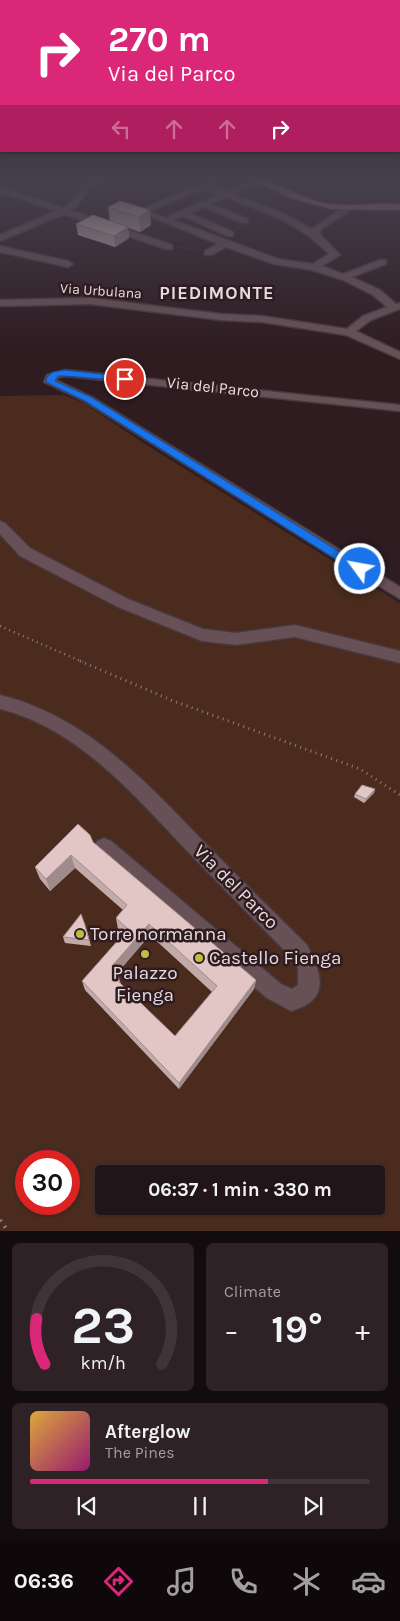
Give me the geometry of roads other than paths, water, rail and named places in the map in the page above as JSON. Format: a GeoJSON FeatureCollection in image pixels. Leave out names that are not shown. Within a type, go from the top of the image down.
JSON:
{"type":"FeatureCollection","features":[{"type":"Feature","properties":{"kind":"street"},"geometry":{"type":"LineString","coordinates":[[138,234],[169,247]]}},
{"type":"Feature","properties":{"kind":"street"},"geometry":{"type":"LineString","coordinates":[[187,234],[217,249],[277,262],[314,267],[343,277],[382,295],[397,307]]}},
{"type":"Feature","properties":{"kind":"street"},"geometry":{"type":"LineString","coordinates":[[314,267],[334,255],[316,234]]}},
{"type":"Feature","properties":{"kind":"street"},"geometry":{"type":"LineString","coordinates":[[0,249],[68,264]]}},
{"type":"Feature","properties":{"kind":"street"},"geometry":{"type":"LineString","coordinates":[[343,277],[383,262]]}},
{"type":"Feature","properties":{"kind":"street","name":"Via Urbulana"},"geometry":{"type":"LineString","coordinates":[[0,303],[90,301],[262,319],[349,332],[400,356]]}},
{"type":"Feature","properties":{"kind":"street"},"geometry":{"type":"LineString","coordinates":[[349,332],[367,318],[397,307]]}},
{"type":"Feature","properties":{"kind":"street","name":"Via del Parco"},"geometry":{"type":"LineString","coordinates":[[400,408],[65,373],[56,374],[51,377],[50,382],[88,399],[400,594]]}},
{"type":"Feature","properties":{"kind":"street"},"geometry":{"type":"LineString","coordinates":[[0,526],[25,552],[123,603],[202,635],[236,639],[294,631],[400,657]]}},
{"type":"Feature","properties":{"kind":"street","name":"Via del Parco"},"geometry":{"type":"LineString","coordinates":[[0,702],[10,703],[40,715],[70,732],[94,750],[151,801],[300,952],[308,968],[309,989],[302,997],[291,1000],[274,991],[104,847]]}},
{"type":"Feature","properties":{"kind":"place","name":"Torre normanna"},"geometry":{"type":"Point","coordinates":[80,934]}},
{"type":"Feature","properties":{"kind":"place","name":"Palazzo Fienga"},"geometry":{"type":"Point","coordinates":[145,954]}},
{"type":"Feature","properties":{"kind":"place","name":"Castello Fienga"},"geometry":{"type":"Point","coordinates":[199,958]}},
{"type":"Feature","properties":{"kind":"district","name":"PIEDIMONTE"},"geometry":{"type":"Point","coordinates":[217,293]}}]}
